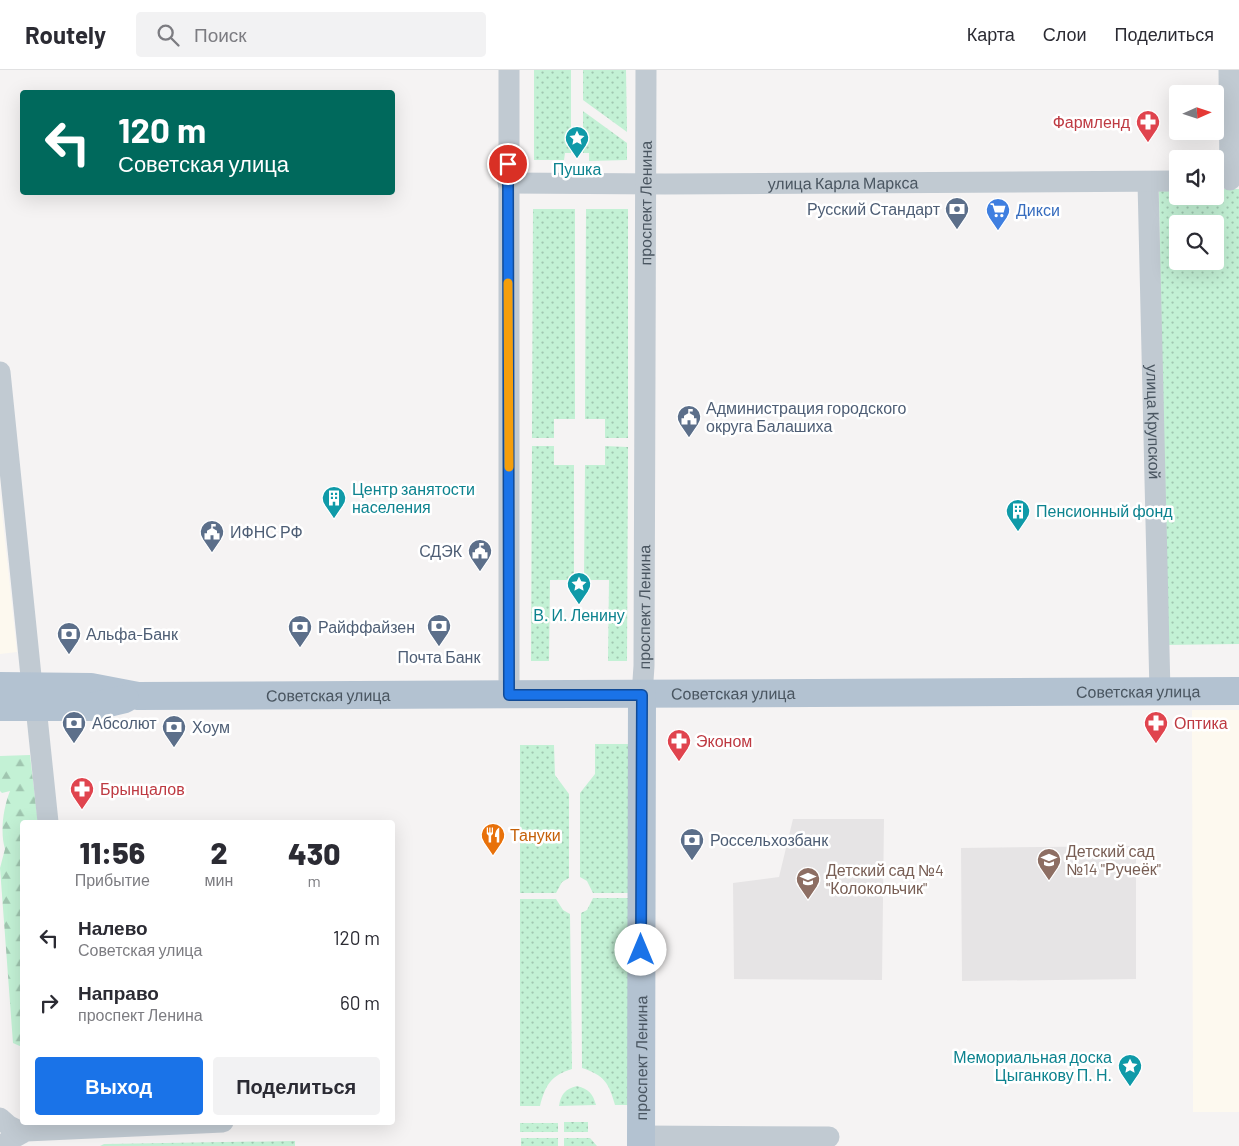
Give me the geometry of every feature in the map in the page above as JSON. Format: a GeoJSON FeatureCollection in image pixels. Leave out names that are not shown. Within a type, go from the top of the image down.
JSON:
{"type":"FeatureCollection","features":[{"type":"Feature","properties":{"kind":"main road","name":"Советская улица"},"geometry":{"type":"LineString","coordinates":[[0,686],[34,697],[91,707],[138,696],[1239,691]]}},
{"type":"Feature","properties":{"kind":"main road","name":"проспект Ленина"},"geometry":{"type":"LineString","coordinates":[[641,1141],[642,695]]}},
{"type":"Feature","properties":{"kind":"main road","name":"Советская улица"},"geometry":{"type":"LineString","coordinates":[[0,707],[34,697]]}},
{"type":"Feature","properties":{"kind":"street"},"geometry":{"type":"LineString","coordinates":[[509,70],[509,695]]}},
{"type":"Feature","properties":{"kind":"street","name":"проспект Ленина"},"geometry":{"type":"LineString","coordinates":[[642,695],[644,656],[646,70]]}},
{"type":"Feature","properties":{"kind":"street"},"geometry":{"type":"LineString","coordinates":[[1228,180],[1229,70]]}},
{"type":"Feature","properties":{"kind":"street","name":"улица Карла Маркса"},"geometry":{"type":"LineString","coordinates":[[508,182],[646,184],[1169,181]]}},
{"type":"Feature","properties":{"kind":"street","name":"улица Крупской"},"geometry":{"type":"LineString","coordinates":[[1148,182],[1160,692]]}},
{"type":"Feature","properties":{"kind":"street"},"geometry":{"type":"LineString","coordinates":[[0,372],[48,820]]}},
{"type":"Feature","properties":{"kind":"street"},"geometry":{"type":"LineString","coordinates":[[0,1118],[8,1126],[21,1132],[82,1132],[181,1125]]}},
{"type":"Feature","properties":{"kind":"street"},"geometry":{"type":"LineString","coordinates":[[5,1146],[8,1141],[21,1132]]}},
{"type":"Feature","properties":{"kind":"street"},"geometry":{"type":"LineString","coordinates":[[641,1141],[829,1137]]}},
{"type":"Feature","properties":{"kind":"shaded area"},"geometry":{"type":"Polygon","coordinates":[[[0,494],[17,652],[0,654],[0,494]]]}},
{"type":"Feature","properties":{"kind":"shaded area"},"geometry":{"type":"Polygon","coordinates":[[[1192,710],[1239,710],[1239,1112],[1193,1112],[1192,710]]]}},
{"type":"Feature","properties":{"kind":"shaded area","name":"Детский сад №4 \"Колокольчик\""},"geometry":{"type":"Polygon","coordinates":[[[793,819],[884,819],[882,980],[734,979],[733,883],[779,877],[793,819]]]}},
{"type":"Feature","properties":{"kind":"shaded area","name":"Детский сад №14 \"Ручеёк\""},"geometry":{"type":"Polygon","coordinates":[[[1136,846],[1136,979],[962,981],[961,848],[1136,846]]]}},
{"type":"Feature","properties":{"kind":"green space"},"geometry":{"type":"Polygon","coordinates":[[[534,70],[571,70],[571,153],[565,153],[564,160],[534,160],[534,70]]]}},
{"type":"Feature","properties":{"kind":"green space"},"geometry":{"type":"Polygon","coordinates":[[[583,70],[626,70],[627,132],[583,100],[583,70]]]}},
{"type":"Feature","properties":{"kind":"green space"},"geometry":{"type":"Polygon","coordinates":[[[583,111],[627,143],[627,160],[589,161],[589,153],[583,153],[583,111]]]}},
{"type":"Feature","properties":{"kind":"green space"},"geometry":{"type":"Polygon","coordinates":[[[1159,189],[1169,189],[1169,205],[1224,205],[1224,189],[1239,189],[1239,644],[1165,645],[1159,189]]]}},
{"type":"Feature","properties":{"kind":"green space"},"geometry":{"type":"Polygon","coordinates":[[[533,209],[575,209],[575,419],[554,419],[554,438],[532,438],[533,209]]]}},
{"type":"Feature","properties":{"kind":"green space"},"geometry":{"type":"Polygon","coordinates":[[[586,209],[628,209],[628,438],[605,438],[605,419],[585,419],[586,209]]]}},
{"type":"Feature","properties":{"kind":"green space"},"geometry":{"type":"Polygon","coordinates":[[[532,446],[554,446],[554,465],[574,465],[574,580],[550,580],[549,661],[531,661],[532,446]]]}},
{"type":"Feature","properties":{"kind":"green space"},"geometry":{"type":"Polygon","coordinates":[[[605,446],[628,447],[627,661],[608,661],[609,580],[584,580],[585,465],[605,465],[605,446]]]}},
{"type":"Feature","properties":{"kind":"green space"},"geometry":{"type":"Polygon","coordinates":[[[595,744],[630,744],[630,893],[593,893],[587,881],[580,877],[580,793],[595,774],[595,744]]]}},
{"type":"Feature","properties":{"kind":"green space"},"geometry":{"type":"Polygon","coordinates":[[[520,745],[554,745],[555,775],[569,794],[569,878],[562,882],[556,893],[520,893],[520,745]]]}},
{"type":"Feature","properties":{"kind":"green space"},"geometry":{"type":"Polygon","coordinates":[[[30,755],[38,820],[20,820],[20,1046],[13,1043],[0,868],[5,849],[3,842],[3,820],[10,791],[2,793],[0,791],[0,756],[30,755]]]}},
{"type":"Feature","properties":{"kind":"green space"},"geometry":{"type":"Polygon","coordinates":[[[593,898],[630,898],[629,1105],[615,1105],[608,1085],[601,1077],[582,1068],[581,913],[587,910],[593,898]]]}},
{"type":"Feature","properties":{"kind":"green space"},"geometry":{"type":"Polygon","coordinates":[[[520,899],[556,899],[563,910],[570,914],[572,1069],[559,1074],[550,1082],[540,1106],[520,1106],[520,899]]]}},
{"type":"Feature","properties":{"kind":"green space"},"geometry":{"type":"Polygon","coordinates":[[[577,1086],[590,1093],[596,1105],[559,1106],[564,1093],[577,1086]]]}},
{"type":"Feature","properties":{"kind":"green space"},"geometry":{"type":"Polygon","coordinates":[[[564,1122],[588,1122],[588,1132],[564,1132],[564,1122]]]}},
{"type":"Feature","properties":{"kind":"green space"},"geometry":{"type":"Polygon","coordinates":[[[520,1123],[558,1123],[558,1132],[520,1132],[520,1123]]]}},
{"type":"Feature","properties":{"kind":"green space"},"geometry":{"type":"Polygon","coordinates":[[[521,1138],[558,1138],[558,1146],[521,1146],[521,1138]]]}},
{"type":"Feature","properties":{"kind":"green space"},"geometry":{"type":"Polygon","coordinates":[[[564,1138],[590,1138],[597,1146],[564,1146],[564,1138]]]}},
{"type":"Feature","properties":{"kind":"green space"},"geometry":{"type":"Polygon","coordinates":[[[295,1141],[295,1146],[100,1146],[104,1144],[295,1141]]]}},
{"type":"Feature","properties":{"kind":"slow traffic"},"geometry":{"type":"LineString","coordinates":[[508,283],[509,467]]}},
{"type":"Feature","properties":{"kind":"place","name":"Фармленд"},"geometry":{"type":"Point","coordinates":[1148,143]}},
{"type":"Feature","properties":{"kind":"place","name":"Пушка"},"geometry":{"type":"Point","coordinates":[577,159]}},
{"type":"Feature","properties":{"kind":"place","name":"Русский Стандарт"},"geometry":{"type":"Point","coordinates":[957,230]}},
{"type":"Feature","properties":{"kind":"place","name":"Дикси"},"geometry":{"type":"Point","coordinates":[998,231]}},
{"type":"Feature","properties":{"kind":"place","name":"Администрация городского округа Балашиха"},"geometry":{"type":"Point","coordinates":[689,438]}},
{"type":"Feature","properties":{"kind":"place","name":"Центр занятости населения"},"geometry":{"type":"Point","coordinates":[334,519]}},
{"type":"Feature","properties":{"kind":"place","name":"Пенсионный фонд"},"geometry":{"type":"Point","coordinates":[1018,532]}},
{"type":"Feature","properties":{"kind":"place","name":"ИФНС РФ"},"geometry":{"type":"Point","coordinates":[212,553]}},
{"type":"Feature","properties":{"kind":"place","name":"СДЭК"},"geometry":{"type":"Point","coordinates":[480,572]}},
{"type":"Feature","properties":{"kind":"place","name":"В. И. Ленину"},"geometry":{"type":"Point","coordinates":[579,605]}},
{"type":"Feature","properties":{"kind":"place","name":"Почта Банк"},"geometry":{"type":"Point","coordinates":[439,647]}},
{"type":"Feature","properties":{"kind":"place","name":"Райффайзен"},"geometry":{"type":"Point","coordinates":[300,648]}},
{"type":"Feature","properties":{"kind":"place","name":"Альфа-Банк"},"geometry":{"type":"Point","coordinates":[69,655]}},
{"type":"Feature","properties":{"kind":"place","name":"Абсолют"},"geometry":{"type":"Point","coordinates":[74,744]}},
{"type":"Feature","properties":{"kind":"place","name":"Оптика"},"geometry":{"type":"Point","coordinates":[1156,744]}},
{"type":"Feature","properties":{"kind":"place","name":"Хоум"},"geometry":{"type":"Point","coordinates":[174,748]}},
{"type":"Feature","properties":{"kind":"place","name":"Эконом"},"geometry":{"type":"Point","coordinates":[679,762]}},
{"type":"Feature","properties":{"kind":"place","name":"Брынцалов"},"geometry":{"type":"Point","coordinates":[82,810]}},
{"type":"Feature","properties":{"kind":"place","name":"Тануки"},"geometry":{"type":"Point","coordinates":[493,856]}},
{"type":"Feature","properties":{"kind":"place","name":"Россельхозбанк"},"geometry":{"type":"Point","coordinates":[692,861]}},
{"type":"Feature","properties":{"kind":"place","name":"Детский сад №14 \"Ручеёк\""},"geometry":{"type":"Point","coordinates":[1049,881]}},
{"type":"Feature","properties":{"kind":"place","name":"Детский сад №4 \"Колокольчик\""},"geometry":{"type":"Point","coordinates":[808,900]}},
{"type":"Feature","properties":{"kind":"place","name":"Мемориальная доска Цыганкову П. Н."},"geometry":{"type":"Point","coordinates":[1130,1087]}},
{"type":"Feature","properties":{"kind":"route"},"geometry":{"type":"LineString","coordinates":[[508,164],[509,695],[642,695],[641,950]]}}]}
